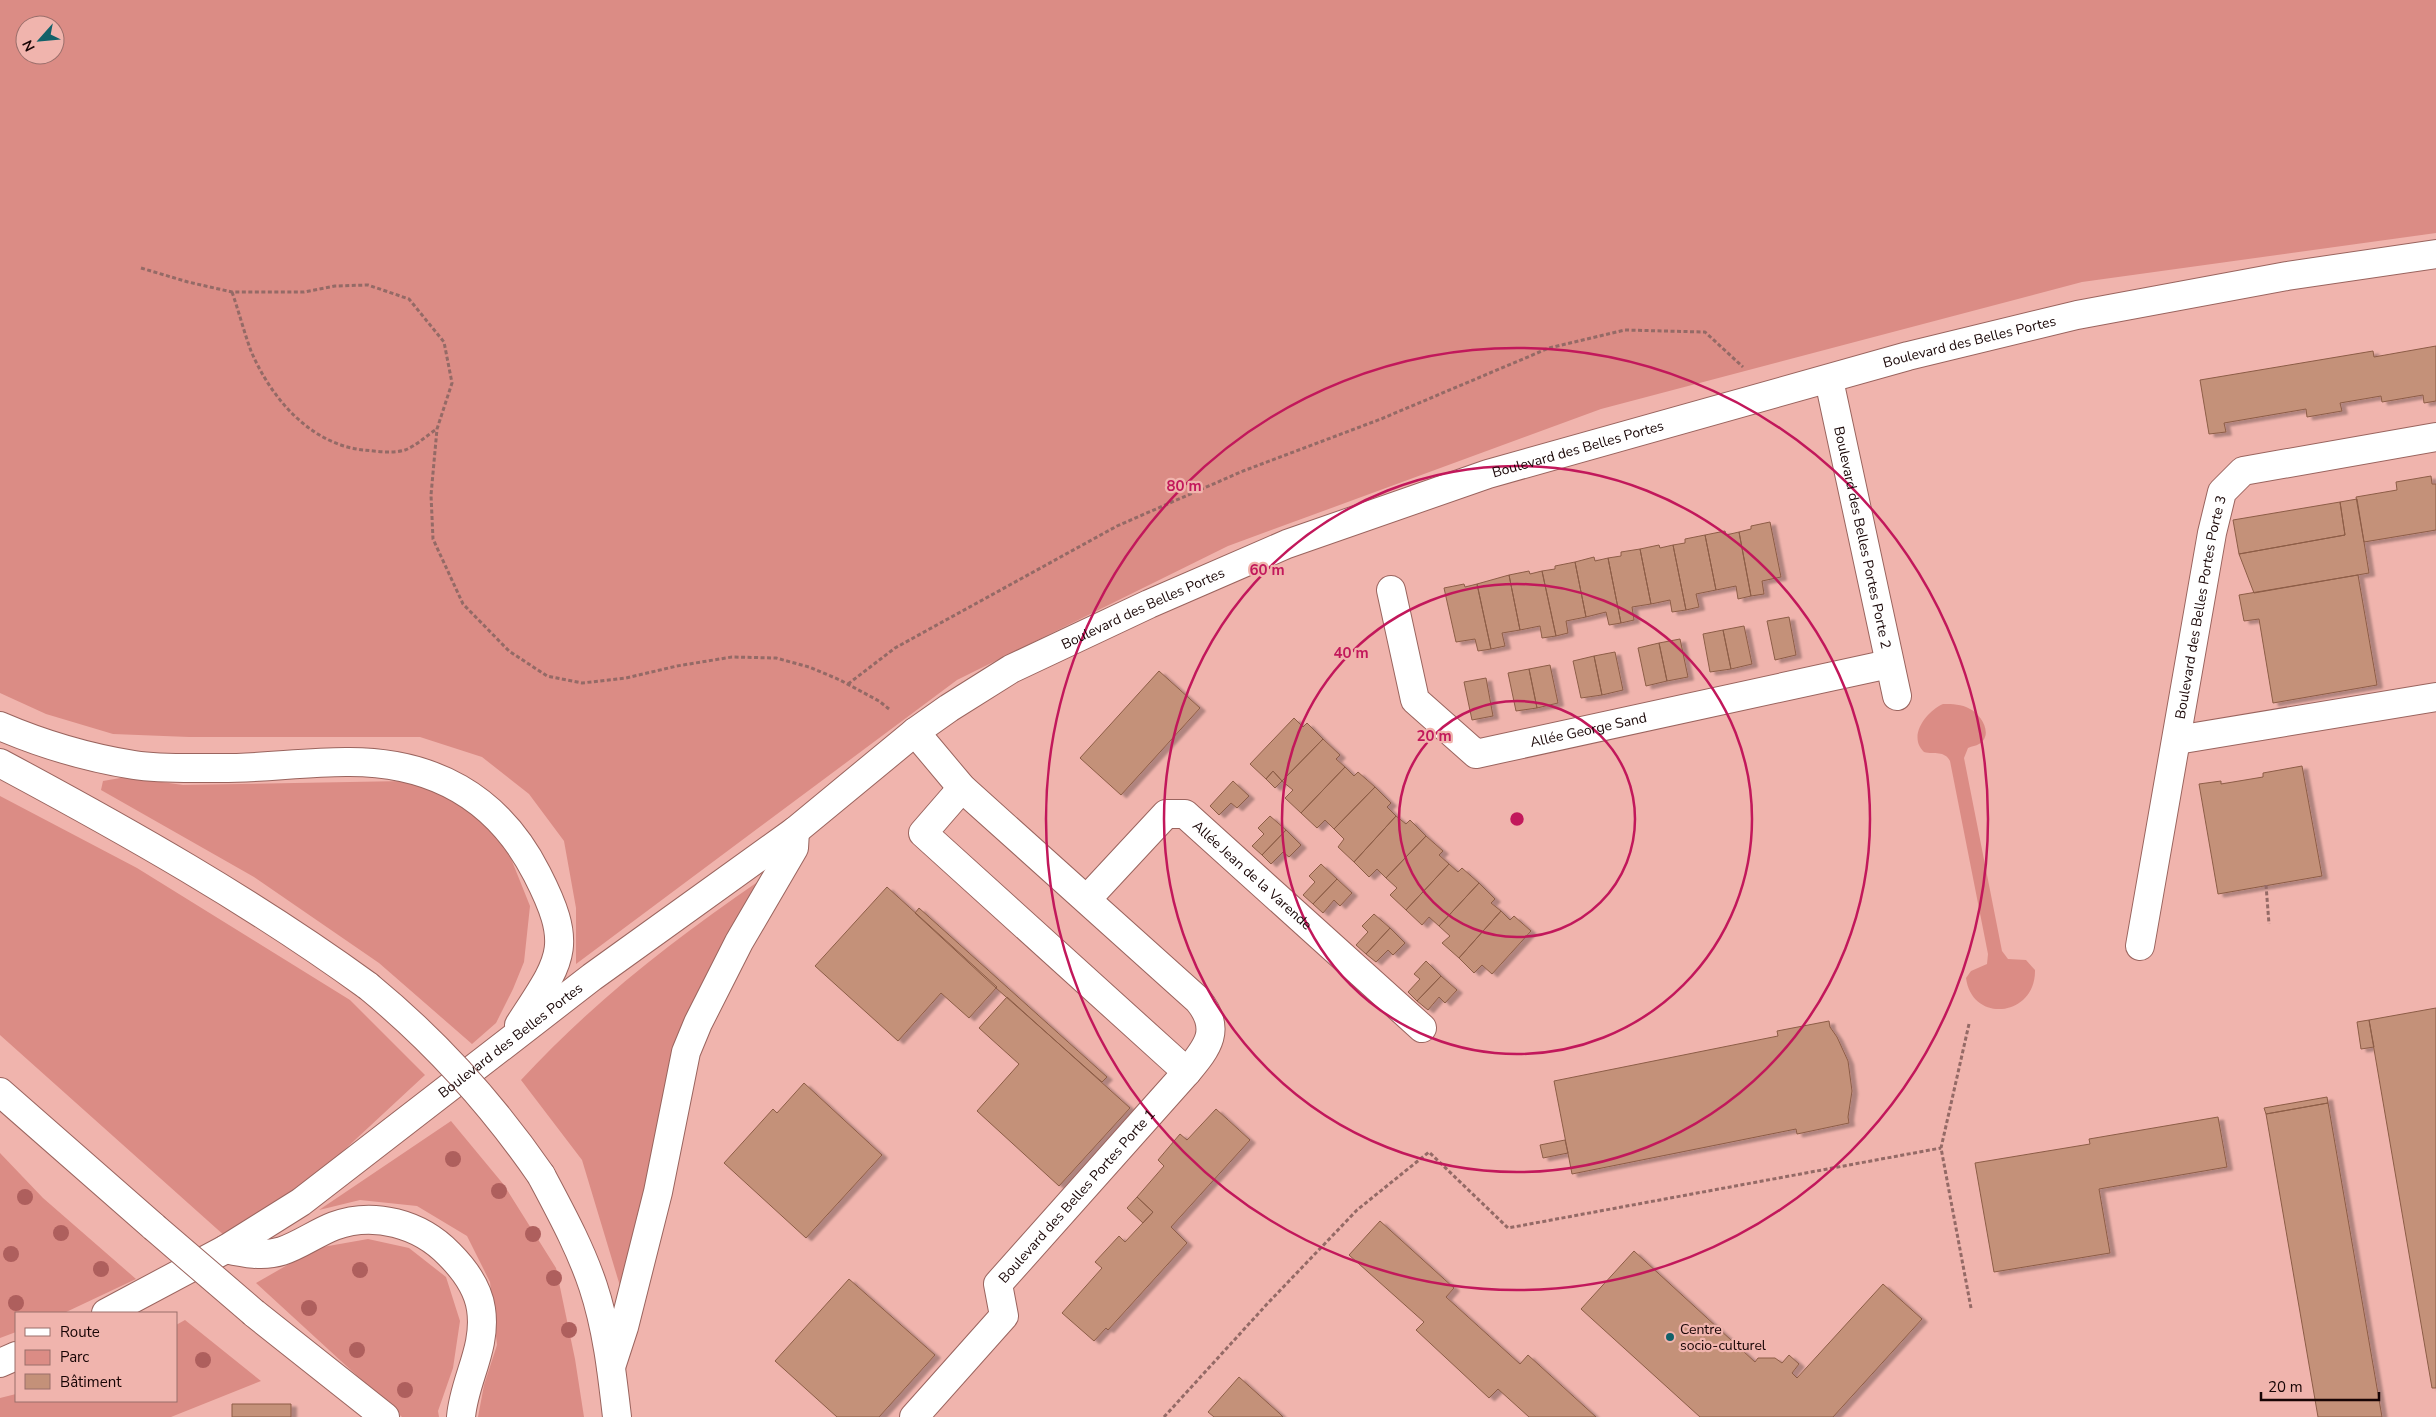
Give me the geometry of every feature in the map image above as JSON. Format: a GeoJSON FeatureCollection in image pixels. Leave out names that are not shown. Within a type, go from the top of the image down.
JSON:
{"type":"FeatureCollection","features":[{"type":"Feature","properties":{"kind":"street","name":"Boulevard des Belles Portes"},"geometry":{"type":"LineString","coordinates":[[108,1312],[226,1249],[301,1202],[509,1041],[795,832],[915,732],[972,692],[1019,665],[1149,604],[1287,544],[1488,474],[1829,380],[1908,356],[2077,315],[2287,276],[2436,254]]}},
{"type":"Feature","properties":{"kind":"street","name":"Boulevard des Belles Portes Porte 2"},"geometry":{"type":"LineString","coordinates":[[1829,380],[1897,696]]}},
{"type":"Feature","properties":{"kind":"street","name":"Boulevard des Belles Portes Porte 3"},"geometry":{"type":"LineString","coordinates":[[2140,946],[2212,533],[2222,492],[2243,471],[2436,437]]}},
{"type":"Feature","properties":{"kind":"street","name":"Allée George Sand"},"geometry":{"type":"LineString","coordinates":[[1391,590],[1415,700],[1476,754],[1890,664]]}},
{"type":"Feature","properties":{"kind":"street","name":"Boulevard des Belles Portes Porte 3"},"geometry":{"type":"LineString","coordinates":[[2177,740],[2436,697]]}},
{"type":"Feature","properties":{"kind":"street"},"geometry":{"type":"LineString","coordinates":[[0,726],[73,751],[135,765],[215,768],[347,762],[380,764],[421,772],[462,789],[493,812],[519,844],[541,882],[560,936],[560,950],[556,966],[509,1041]]}},
{"type":"Feature","properties":{"kind":"street","name":"Boulevard des Belles Portes Porte 1"},"geometry":{"type":"LineString","coordinates":[[914,1417],[1004,1316],[998,1284],[1202,1055],[1212,1036],[1208,1012],[1198,1000],[962,788],[915,732]]}},
{"type":"Feature","properties":{"kind":"street"},"geometry":{"type":"LineString","coordinates":[[0,763],[116,825],[249,905],[368,986],[398,1011],[445,1056],[513,1134],[541,1175],[574,1240],[593,1285],[603,1322],[617,1417]]}},
{"type":"Feature","properties":{"kind":"street"},"geometry":{"type":"LineString","coordinates":[[962,788],[923,833],[1187,1072]]}},
{"type":"Feature","properties":{"kind":"street","name":"Allée Jean de la Varende"},"geometry":{"type":"LineString","coordinates":[[1087,899],[1166,814],[1185,814],[1422,1028]]}},
{"type":"Feature","properties":{"kind":"street"},"geometry":{"type":"LineString","coordinates":[[611,1367],[624,1327],[658,1192],[686,1052],[728,963],[794,848],[795,832]]}},
{"type":"Feature","properties":{"kind":"street"},"geometry":{"type":"LineString","coordinates":[[0,1092],[254,1314],[385,1417]]}},
{"type":"Feature","properties":{"kind":"street"},"geometry":{"type":"LineString","coordinates":[[226,1249],[251,1255],[282,1251],[336,1226],[365,1221],[399,1222],[442,1246],[461,1266],[474,1287],[481,1308],[480,1351],[469,1377],[461,1417]]}},
{"type":"Feature","properties":{"kind":"street"},"geometry":{"type":"LineString","coordinates":[[0,1363],[15,1356]]}},
{"type":"Feature","properties":{"kind":"path"},"geometry":{"type":"LineString","coordinates":[[142,268],[188,282],[232,292],[304,292],[336,286],[368,285],[409,300],[444,342],[452,383],[437,429],[431,495],[433,539],[463,604],[508,651],[547,676],[582,683],[626,678],[677,666],[732,657],[776,658],[809,667],[848,684],[879,701],[892,712]]}},
{"type":"Feature","properties":{"kind":"path"},"geometry":{"type":"LineString","coordinates":[[232,292],[251,351],[271,388],[291,413],[311,430],[331,442],[348,447],[383,452],[406,450],[437,429]]}},
{"type":"Feature","properties":{"kind":"path"},"geometry":{"type":"LineString","coordinates":[[848,684],[895,648],[1117,526],[1243,471],[1381,419],[1549,348],[1625,330],[1705,332],[1748,374]]}},
{"type":"Feature","properties":{"kind":"path"},"geometry":{"type":"LineString","coordinates":[[2266,885],[2269,924]]}},
{"type":"Feature","properties":{"kind":"path"},"geometry":{"type":"LineString","coordinates":[[1969,1024],[1942,1148],[1971,1308]]}},
{"type":"Feature","properties":{"kind":"path"},"geometry":{"type":"LineString","coordinates":[[1164,1417],[1268,1303],[1357,1210],[1429,1152],[1508,1228],[1942,1148]]}},
{"type":"Feature","properties":{"kind":"green space"},"geometry":{"type":"Polygon","coordinates":[[[0,0],[2436,0],[2436,233],[2082,282],[1601,409],[1228,546],[957,680],[576,964],[576,908],[564,841],[529,794],[482,757],[420,737],[189,737],[113,734],[46,714],[0,693],[0,0]]]}},
{"type":"Feature","properties":{"kind":"green space"},"geometry":{"type":"Polygon","coordinates":[[[1943,704],[1960,705],[1970,709],[1982,720],[1986,730],[1983,740],[1978,745],[1968,748],[1964,758],[2002,951],[2008,959],[2026,960],[2035,970],[2033,986],[2025,998],[2015,1005],[2003,1009],[1991,1008],[1979,1003],[1971,993],[1966,978],[1971,971],[1987,964],[1988,954],[1950,761],[1945,755],[1924,752],[1919,746],[1918,732],[1925,718],[1943,704]]]}},
{"type":"Feature","properties":{"kind":"green space"},"geometry":{"type":"Polygon","coordinates":[[[126,777],[183,785],[405,781],[460,802],[504,841],[530,906],[524,962],[496,1023],[472,1044],[379,963],[254,877],[101,790],[103,781],[126,777]]]}},
{"type":"Feature","properties":{"kind":"green space"},"geometry":{"type":"Polygon","coordinates":[[[0,796],[137,868],[350,1000],[425,1075],[300,1191],[226,1237],[0,1035],[0,796]]]}},
{"type":"Feature","properties":{"kind":"green space"},"geometry":{"type":"Polygon","coordinates":[[[759,881],[709,984],[625,1285],[620,1286],[582,1160],[521,1080],[576,1025],[634,974],[696,926],[759,881]]]}},
{"type":"Feature","properties":{"kind":"green space"},"geometry":{"type":"Polygon","coordinates":[[[451,1121],[504,1185],[556,1268],[575,1359],[584,1417],[478,1417],[484,1385],[497,1345],[490,1282],[467,1236],[417,1206],[360,1200],[319,1210],[451,1121]]]}},
{"type":"Feature","properties":{"kind":"green space"},"geometry":{"type":"Polygon","coordinates":[[[0,1153],[43,1198],[136,1279],[66,1312],[15,1312],[15,1332],[0,1338],[0,1153]]]}},
{"type":"Feature","properties":{"kind":"green space"},"geometry":{"type":"Polygon","coordinates":[[[368,1239],[409,1248],[446,1277],[460,1321],[453,1368],[438,1411],[439,1417],[402,1417],[256,1283],[317,1248],[368,1239]]]}},
{"type":"Feature","properties":{"kind":"green space"},"geometry":{"type":"Polygon","coordinates":[[[185,1320],[261,1381],[171,1417],[0,1417],[0,1398],[15,1394],[15,1402],[178,1402],[178,1324],[185,1320]]]}},
{"type":"Feature","properties":{"kind":"building"},"geometry":{"type":"Polygon","coordinates":[[[2436,346],[2436,401],[2424,403],[2423,395],[2382,402],[2381,396],[2340,403],[2342,411],[2307,417],[2306,409],[2224,423],[2226,432],[2209,434],[2200,380],[2373,351],[2374,357],[2436,346]]]}},
{"type":"Feature","properties":{"kind":"building"},"geometry":{"type":"Polygon","coordinates":[[[2431,476],[2432,484],[2436,484],[2436,530],[2364,542],[2356,497],[2397,490],[2396,482],[2431,476]]]}},
{"type":"Feature","properties":{"kind":"building"},"geometry":{"type":"Polygon","coordinates":[[[2357,499],[2369,573],[2254,593],[2239,554],[2345,535],[2340,502],[2357,499]]]}},
{"type":"Feature","properties":{"kind":"building"},"geometry":{"type":"Polygon","coordinates":[[[2340,502],[2345,535],[2239,554],[2233,520],[2340,502]]]}},
{"type":"Feature","properties":{"kind":"building"},"geometry":{"type":"Polygon","coordinates":[[[1770,522],[1781,577],[1762,581],[1764,594],[1751,596],[1739,532],[1751,529],[1751,526],[1770,522]]]}},
{"type":"Feature","properties":{"kind":"building"},"geometry":{"type":"Polygon","coordinates":[[[1725,531],[1726,535],[1739,532],[1751,596],[1738,599],[1736,586],[1716,590],[1705,535],[1725,531]]]}},
{"type":"Feature","properties":{"kind":"building"},"geometry":{"type":"Polygon","coordinates":[[[1705,535],[1716,590],[1696,594],[1699,607],[1686,610],[1673,545],[1685,543],[1685,539],[1705,535]]]}},
{"type":"Feature","properties":{"kind":"building"},"geometry":{"type":"Polygon","coordinates":[[[1659,545],[1660,548],[1673,545],[1686,610],[1672,612],[1670,600],[1651,604],[1640,549],[1659,545]]]}},
{"type":"Feature","properties":{"kind":"building"},"geometry":{"type":"Polygon","coordinates":[[[1640,549],[1651,604],[1632,607],[1634,620],[1621,623],[1608,558],[1621,556],[1621,552],[1640,549]]]}},
{"type":"Feature","properties":{"kind":"building"},"geometry":{"type":"Polygon","coordinates":[[[1594,557],[1595,561],[1608,558],[1621,623],[1609,625],[1606,612],[1586,617],[1575,562],[1594,557]]]}},
{"type":"Feature","properties":{"kind":"building"},"geometry":{"type":"Polygon","coordinates":[[[1575,562],[1586,617],[1566,621],[1568,633],[1556,636],[1542,571],[1575,562]]]}},
{"type":"Feature","properties":{"kind":"building"},"geometry":{"type":"Polygon","coordinates":[[[1529,571],[1530,574],[1542,571],[1556,636],[1542,638],[1540,626],[1520,630],[1509,575],[1529,571]]]}},
{"type":"Feature","properties":{"kind":"building"},"geometry":{"type":"Polygon","coordinates":[[[1509,575],[1520,630],[1502,633],[1505,646],[1491,649],[1477,584],[1509,575]]]}},
{"type":"Feature","properties":{"kind":"building"},"geometry":{"type":"Polygon","coordinates":[[[2358,575],[2377,685],[2273,703],[2259,619],[2244,621],[2239,595],[2358,575]]]}},
{"type":"Feature","properties":{"kind":"building"},"geometry":{"type":"Polygon","coordinates":[[[1464,584],[1465,587],[1477,584],[1491,649],[1478,651],[1475,639],[1456,642],[1444,588],[1464,584]]]}},
{"type":"Feature","properties":{"kind":"building"},"geometry":{"type":"Polygon","coordinates":[[[1789,617],[1796,655],[1775,660],[1767,621],[1789,617]]]}},
{"type":"Feature","properties":{"kind":"building"},"geometry":{"type":"Polygon","coordinates":[[[1744,626],[1752,664],[1731,669],[1723,630],[1744,626]]]}},
{"type":"Feature","properties":{"kind":"building"},"geometry":{"type":"Polygon","coordinates":[[[1723,630],[1731,669],[1710,672],[1703,634],[1723,630]]]}},
{"type":"Feature","properties":{"kind":"building"},"geometry":{"type":"Polygon","coordinates":[[[1680,639],[1688,677],[1667,681],[1659,643],[1680,639]]]}},
{"type":"Feature","properties":{"kind":"building"},"geometry":{"type":"Polygon","coordinates":[[[1659,643],[1667,681],[1646,686],[1638,648],[1659,643]]]}},
{"type":"Feature","properties":{"kind":"building"},"geometry":{"type":"Polygon","coordinates":[[[1615,652],[1623,690],[1602,695],[1594,656],[1615,652]]]}},
{"type":"Feature","properties":{"kind":"building"},"geometry":{"type":"Polygon","coordinates":[[[1594,656],[1602,695],[1581,698],[1573,661],[1594,656]]]}},
{"type":"Feature","properties":{"kind":"building"},"geometry":{"type":"Polygon","coordinates":[[[1550,665],[1558,703],[1537,708],[1529,669],[1550,665]]]}},
{"type":"Feature","properties":{"kind":"building"},"geometry":{"type":"Polygon","coordinates":[[[1529,669],[1537,708],[1516,711],[1508,673],[1529,669]]]}},
{"type":"Feature","properties":{"kind":"building"},"geometry":{"type":"Polygon","coordinates":[[[1159,671],[1200,708],[1121,795],[1080,758],[1159,671]]]}},
{"type":"Feature","properties":{"kind":"building"},"geometry":{"type":"Polygon","coordinates":[[[1486,678],[1493,716],[1472,720],[1464,682],[1486,678]]]}},
{"type":"Feature","properties":{"kind":"building"},"geometry":{"type":"Polygon","coordinates":[[[1294,718],[1303,727],[1307,723],[1323,739],[1282,781],[1273,771],[1266,779],[1250,764],[1294,718]]]}},
{"type":"Feature","properties":{"kind":"building"},"geometry":{"type":"Polygon","coordinates":[[[1323,739],[1340,755],[1336,759],[1345,767],[1301,813],[1285,798],[1293,790],[1282,781],[1323,739]]]}},
{"type":"Feature","properties":{"kind":"building"},"geometry":{"type":"Polygon","coordinates":[[[2302,766],[2322,876],[2218,894],[2199,784],[2221,781],[2221,784],[2263,777],[2263,773],[2302,766]]]}},
{"type":"Feature","properties":{"kind":"building"},"geometry":{"type":"Polygon","coordinates":[[[1345,767],[1354,776],[1358,772],[1375,787],[1334,829],[1325,820],[1317,828],[1301,813],[1345,767]]]}},
{"type":"Feature","properties":{"kind":"building"},"geometry":{"type":"Polygon","coordinates":[[[1273,771],[1282,781],[1275,788],[1266,779],[1273,771]]]}},
{"type":"Feature","properties":{"kind":"building"},"geometry":{"type":"Polygon","coordinates":[[[1233,781],[1249,796],[1237,808],[1231,803],[1219,815],[1210,806],[1233,781]]]}},
{"type":"Feature","properties":{"kind":"building"},"geometry":{"type":"Polygon","coordinates":[[[1375,787],[1391,803],[1387,807],[1396,816],[1354,862],[1338,847],[1344,839],[1334,829],[1375,787]]]}},
{"type":"Feature","properties":{"kind":"building"},"geometry":{"type":"Polygon","coordinates":[[[1270,816],[1286,830],[1262,855],[1252,846],[1264,834],[1258,828],[1270,816]]]}},
{"type":"Feature","properties":{"kind":"building"},"geometry":{"type":"Polygon","coordinates":[[[1396,816],[1406,824],[1410,820],[1426,836],[1386,878],[1377,869],[1369,877],[1354,862],[1396,816]]]}},
{"type":"Feature","properties":{"kind":"building"},"geometry":{"type":"Polygon","coordinates":[[[1286,830],[1301,845],[1289,857],[1283,852],[1271,864],[1262,855],[1286,830]]]}},
{"type":"Feature","properties":{"kind":"building"},"geometry":{"type":"Polygon","coordinates":[[[1426,836],[1443,851],[1439,855],[1449,864],[1406,910],[1390,895],[1397,888],[1386,878],[1426,836]]]}},
{"type":"Feature","properties":{"kind":"building"},"geometry":{"type":"Polygon","coordinates":[[[1321,864],[1337,879],[1313,904],[1303,895],[1315,882],[1309,876],[1321,864]]]}},
{"type":"Feature","properties":{"kind":"building"},"geometry":{"type":"Polygon","coordinates":[[[1449,864],[1458,872],[1462,868],[1479,883],[1439,926],[1429,917],[1422,925],[1406,910],[1449,864]]]}},
{"type":"Feature","properties":{"kind":"building"},"geometry":{"type":"Polygon","coordinates":[[[1337,879],[1352,893],[1340,906],[1334,900],[1323,913],[1313,904],[1337,879]]]}},
{"type":"Feature","properties":{"kind":"building"},"geometry":{"type":"Polygon","coordinates":[[[1479,883],[1495,899],[1491,903],[1501,911],[1459,958],[1442,943],[1450,936],[1439,926],[1479,883]]]}},
{"type":"Feature","properties":{"kind":"building"},"geometry":{"type":"Polygon","coordinates":[[[887,887],[997,987],[969,1018],[941,993],[898,1041],[815,966],[887,887]]]}},
{"type":"Feature","properties":{"kind":"building"},"geometry":{"type":"Polygon","coordinates":[[[919,908],[1107,1077],[1102,1082],[996,988],[915,913],[919,908]]]}},
{"type":"Feature","properties":{"kind":"building"},"geometry":{"type":"Polygon","coordinates":[[[1501,911],[1510,920],[1514,916],[1531,931],[1492,974],[1482,965],[1474,973],[1459,958],[1501,911]]]}},
{"type":"Feature","properties":{"kind":"building"},"geometry":{"type":"Polygon","coordinates":[[[1374,914],[1390,928],[1366,954],[1356,945],[1368,932],[1362,926],[1374,914]]]}},
{"type":"Feature","properties":{"kind":"building"},"geometry":{"type":"Polygon","coordinates":[[[1390,928],[1405,943],[1393,955],[1388,950],[1376,962],[1366,954],[1390,928]]]}},
{"type":"Feature","properties":{"kind":"building"},"geometry":{"type":"Polygon","coordinates":[[[1426,961],[1441,976],[1417,1001],[1408,992],[1420,979],[1414,974],[1426,961]]]}},
{"type":"Feature","properties":{"kind":"building"},"geometry":{"type":"Polygon","coordinates":[[[1441,976],[1457,990],[1445,1003],[1439,997],[1428,1010],[1417,1001],[1441,976]]]}},
{"type":"Feature","properties":{"kind":"building"},"geometry":{"type":"Polygon","coordinates":[[[1007,997],[1130,1108],[1059,1186],[977,1111],[1019,1064],[979,1028],[1007,997]]]}},
{"type":"Feature","properties":{"kind":"building"},"geometry":{"type":"Polygon","coordinates":[[[2436,1008],[2436,1388],[2432,1388],[2369,1020],[2436,1008]]]}},
{"type":"Feature","properties":{"kind":"building"},"geometry":{"type":"Polygon","coordinates":[[[2369,1020],[2374,1047],[2361,1049],[2357,1022],[2369,1020]]]}},
{"type":"Feature","properties":{"kind":"building"},"geometry":{"type":"Polygon","coordinates":[[[1829,1021],[1830,1027],[1837,1037],[1848,1061],[1852,1091],[1848,1117],[1849,1123],[1797,1134],[1796,1129],[1572,1174],[1554,1081],[1778,1036],[1777,1031],[1829,1021]]]}},
{"type":"Feature","properties":{"kind":"building"},"geometry":{"type":"Polygon","coordinates":[[[804,1083],[882,1155],[806,1238],[724,1163],[773,1109],[777,1113],[804,1083]]]}},
{"type":"Feature","properties":{"kind":"building"},"geometry":{"type":"Polygon","coordinates":[[[2327,1097],[2328,1103],[2266,1114],[2264,1108],[2327,1097]]]}},
{"type":"Feature","properties":{"kind":"building"},"geometry":{"type":"Polygon","coordinates":[[[2328,1103],[2382,1417],[2318,1417],[2266,1114],[2328,1103]]]}},
{"type":"Feature","properties":{"kind":"building"},"geometry":{"type":"Polygon","coordinates":[[[1216,1109],[1250,1140],[1171,1227],[1187,1243],[1108,1330],[1106,1328],[1094,1341],[1062,1313],[1102,1268],[1095,1262],[1119,1236],[1125,1242],[1153,1212],[1137,1197],[1164,1166],[1158,1160],[1180,1134],[1187,1140],[1216,1109]]]}},
{"type":"Feature","properties":{"kind":"building"},"geometry":{"type":"Polygon","coordinates":[[[2218,1117],[2227,1167],[2099,1189],[2110,1253],[1994,1272],[1975,1163],[2090,1144],[2089,1139],[2218,1117]]]}},
{"type":"Feature","properties":{"kind":"building"},"geometry":{"type":"Polygon","coordinates":[[[1565,1140],[1568,1153],[1543,1158],[1540,1145],[1565,1140]]]}},
{"type":"Feature","properties":{"kind":"building"},"geometry":{"type":"Polygon","coordinates":[[[1137,1197],[1153,1212],[1143,1223],[1127,1208],[1137,1197]]]}},
{"type":"Feature","properties":{"kind":"building"},"geometry":{"type":"Polygon","coordinates":[[[1380,1221],[1454,1288],[1446,1297],[1520,1364],[1528,1355],[1596,1417],[1529,1417],[1498,1389],[1489,1398],[1416,1330],[1424,1322],[1349,1255],[1380,1221]]]}},
{"type":"Feature","properties":{"kind":"building","name":"Centre socio-culturel"},"geometry":{"type":"Polygon","coordinates":[[[1634,1251],[1755,1362],[1758,1358],[1775,1358],[1782,1363],[1789,1355],[1799,1364],[1792,1373],[1797,1378],[1883,1284],[1922,1319],[1833,1417],[1700,1417],[1581,1309],[1634,1251]]]}},
{"type":"Feature","properties":{"kind":"building"},"geometry":{"type":"Polygon","coordinates":[[[849,1279],[935,1355],[879,1417],[837,1417],[775,1361],[849,1279]]]}},
{"type":"Feature","properties":{"kind":"building"},"geometry":{"type":"Polygon","coordinates":[[[1239,1377],[1283,1417],[1214,1417],[1208,1412],[1239,1377]]]}},
{"type":"Feature","properties":{"kind":"building"},"geometry":{"type":"Polygon","coordinates":[[[232,1404],[291,1404],[291,1417],[232,1417],[232,1404]]]}},
{"type":"Feature","properties":{"kind":"place","name":"Centre socio-culturel"},"geometry":{"type":"Point","coordinates":[1670,1337]}}]}
